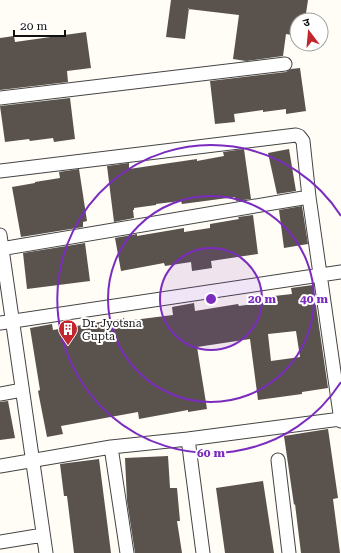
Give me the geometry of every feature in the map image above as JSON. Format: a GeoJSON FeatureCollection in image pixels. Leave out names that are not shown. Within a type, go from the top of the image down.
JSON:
{"type":"FeatureCollection","features":[{"type":"Feature","properties":{"kind":"street"},"geometry":{"type":"LineString","coordinates":[[0,98],[285,64]]}},
{"type":"Feature","properties":{"kind":"street"},"geometry":{"type":"LineString","coordinates":[[0,171],[296,135],[299,136],[303,141],[309,196],[341,420],[111,447],[0,466]]}},
{"type":"Feature","properties":{"kind":"street"},"geometry":{"type":"LineString","coordinates":[[46,553],[22,390],[6,322],[1,244],[309,196]]}},
{"type":"Feature","properties":{"kind":"street"},"geometry":{"type":"LineString","coordinates":[[6,322],[341,272]]}},
{"type":"Feature","properties":{"kind":"street"},"geometry":{"type":"LineString","coordinates":[[0,394],[22,390]]}},
{"type":"Feature","properties":{"kind":"street"},"geometry":{"type":"LineString","coordinates":[[188,439],[204,553]]}},
{"type":"Feature","properties":{"kind":"street"},"geometry":{"type":"LineString","coordinates":[[111,447],[127,553]]}},
{"type":"Feature","properties":{"kind":"street"},"geometry":{"type":"LineString","coordinates":[[278,460],[289,553]]}},
{"type":"Feature","properties":{"kind":"street"},"geometry":{"type":"LineString","coordinates":[[0,542],[43,535]]}},
{"type":"Feature","properties":{"kind":"building"},"geometry":{"type":"Polygon","coordinates":[[[171,0],[308,0],[306,12],[289,12],[289,35],[286,34],[283,56],[246,61],[233,59],[239,15],[189,9],[185,39],[166,37],[171,0]]]}},
{"type":"Feature","properties":{"kind":"building"},"geometry":{"type":"Polygon","coordinates":[[[86,32],[91,68],[67,71],[68,82],[0,90],[0,38],[14,36],[15,42],[86,32]]]}},
{"type":"Feature","properties":{"kind":"building"},"geometry":{"type":"Polygon","coordinates":[[[300,68],[306,111],[286,114],[286,109],[263,112],[263,110],[234,114],[235,122],[215,124],[210,81],[286,72],[291,69],[300,68]]]}},
{"type":"Feature","properties":{"kind":"building"},"geometry":{"type":"Polygon","coordinates":[[[70,98],[75,139],[54,142],[53,138],[5,142],[0,106],[70,98]]]}},
{"type":"Feature","properties":{"kind":"building"},"geometry":{"type":"Polygon","coordinates":[[[244,149],[251,199],[236,201],[235,197],[182,204],[181,201],[156,204],[134,208],[134,218],[114,222],[107,166],[129,163],[129,169],[197,159],[197,161],[224,156],[223,152],[244,149]]]}},
{"type":"Feature","properties":{"kind":"building"},"geometry":{"type":"Polygon","coordinates":[[[289,149],[296,191],[277,194],[268,153],[289,149]]]}},
{"type":"Feature","properties":{"kind":"building"},"geometry":{"type":"Polygon","coordinates":[[[79,169],[87,221],[83,222],[83,227],[21,237],[12,187],[60,178],[59,172],[79,169]]]}},
{"type":"Feature","properties":{"kind":"building"},"geometry":{"type":"Polygon","coordinates":[[[302,206],[308,244],[284,248],[279,210],[302,206]]]}},
{"type":"Feature","properties":{"kind":"building"},"geometry":{"type":"Polygon","coordinates":[[[253,215],[258,254],[211,261],[212,268],[192,271],[191,262],[165,266],[164,263],[121,271],[115,238],[184,228],[184,232],[210,228],[210,224],[253,215]]]}},
{"type":"Feature","properties":{"kind":"building"},"geometry":{"type":"Polygon","coordinates":[[[85,243],[90,281],[27,289],[23,253],[85,243]]]}},
{"type":"Feature","properties":{"kind":"building"},"geometry":{"type":"Polygon","coordinates":[[[313,285],[328,388],[302,392],[302,394],[258,400],[250,339],[197,347],[207,409],[188,412],[188,410],[139,419],[138,412],[61,426],[63,434],[47,437],[38,391],[40,390],[30,328],[52,324],[53,330],[124,318],[125,321],[173,315],[172,307],[194,303],[195,311],[238,304],[239,306],[265,302],[265,297],[292,294],[291,288],[313,285]],[[296,331],[268,334],[271,361],[300,357],[296,331]]]}},
{"type":"Feature","properties":{"kind":"building"},"geometry":{"type":"Polygon","coordinates":[[[8,401],[15,438],[0,440],[0,402],[8,401]]]}},
{"type":"Feature","properties":{"kind":"building"},"geometry":{"type":"Polygon","coordinates":[[[328,429],[338,498],[333,499],[340,553],[301,553],[284,436],[328,429]]]}},
{"type":"Feature","properties":{"kind":"building"},"geometry":{"type":"Polygon","coordinates":[[[168,456],[170,488],[177,488],[180,521],[177,521],[182,553],[135,553],[127,501],[125,458],[168,456]]]}},
{"type":"Feature","properties":{"kind":"building"},"geometry":{"type":"Polygon","coordinates":[[[99,459],[111,553],[74,553],[67,496],[64,496],[60,464],[99,459]]]}},
{"type":"Feature","properties":{"kind":"building"},"geometry":{"type":"Polygon","coordinates":[[[263,481],[274,553],[225,553],[216,488],[263,481]]]}},
{"type":"Feature","properties":{"kind":"place","name":"Dr. Jyotsna Gupta"},"geometry":{"type":"Point","coordinates":[68,346]}}]}
